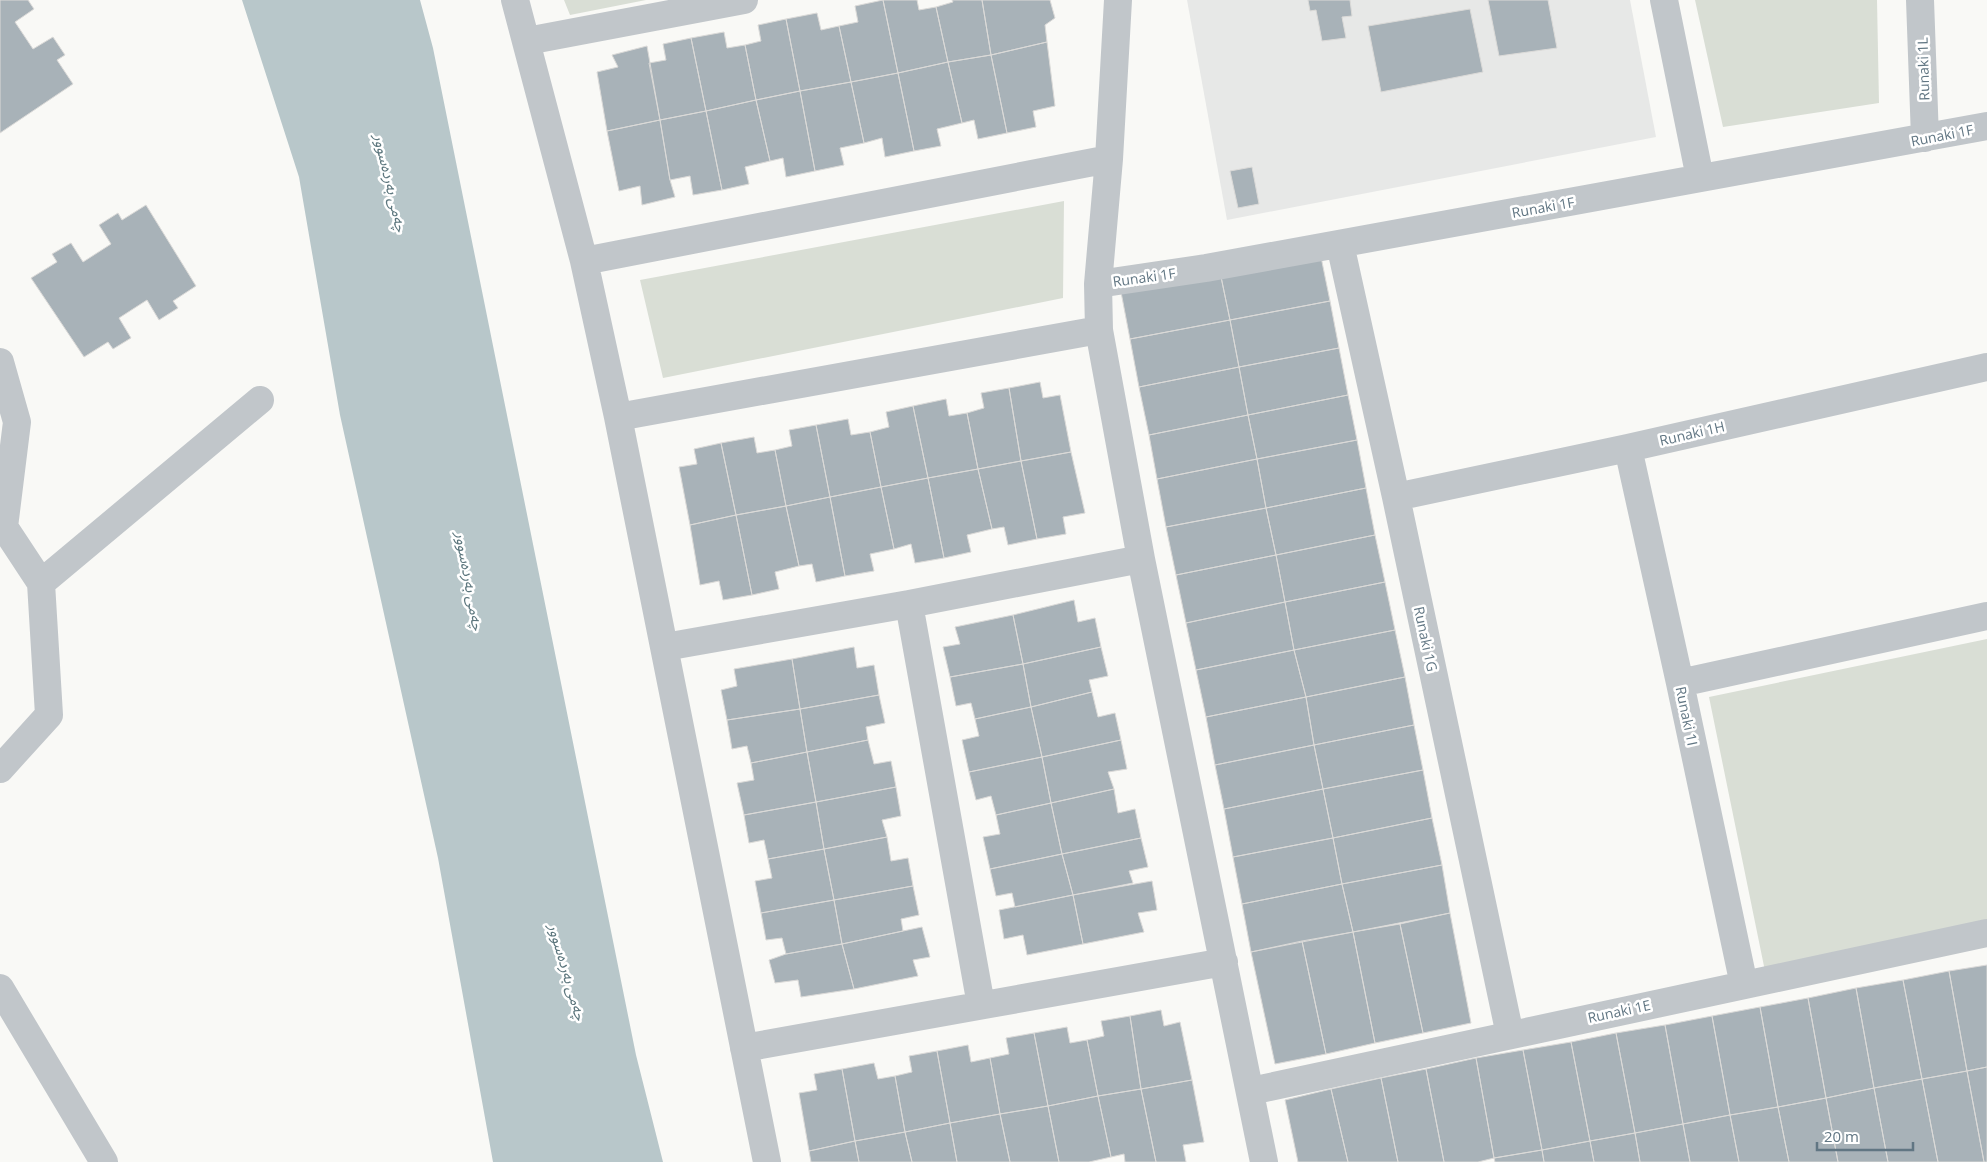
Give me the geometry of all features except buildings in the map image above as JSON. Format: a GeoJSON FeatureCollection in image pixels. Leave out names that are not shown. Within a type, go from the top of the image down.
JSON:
{"type":"FeatureCollection","features":[{"type":"Feature","properties":{"kind":"street"},"geometry":{"type":"LineString","coordinates":[[515,0],[584,261],[618,416],[767,1162]]}},
{"type":"Feature","properties":{"kind":"street"},"geometry":{"type":"LineString","coordinates":[[527,41],[744,0]]}},
{"type":"Feature","properties":{"kind":"street"},"geometry":{"type":"LineString","coordinates":[[1118,0],[1109,159],[1098,284],[1099,330],[1142,559],[1251,1090],[1264,1162]]}},
{"type":"Feature","properties":{"kind":"street"},"geometry":{"type":"LineString","coordinates":[[1664,0],[1700,178]]}},
{"type":"Feature","properties":{"kind":"street","name":"Runaki 1L"},"geometry":{"type":"LineString","coordinates":[[1920,0],[1925,138]]}},
{"type":"Feature","properties":{"kind":"street","name":"Runaki 1F"},"geometry":{"type":"LineString","coordinates":[[1098,284],[1206,268],[1987,126]]}},
{"type":"Feature","properties":{"kind":"street"},"geometry":{"type":"LineString","coordinates":[[584,261],[1109,159]]}},
{"type":"Feature","properties":{"kind":"street","name":"Runaki 1G"},"geometry":{"type":"LineString","coordinates":[[1340,244],[1396,497],[1510,1035]]}},
{"type":"Feature","properties":{"kind":"street"},"geometry":{"type":"LineString","coordinates":[[618,416],[1099,330]]}},
{"type":"Feature","properties":{"kind":"street"},"geometry":{"type":"LineString","coordinates":[[0,362],[17,422],[4,527],[41,583],[49,715],[0,769]]}},
{"type":"Feature","properties":{"kind":"street","name":"Runaki 1H"},"geometry":{"type":"LineString","coordinates":[[1396,497],[1628,448],[1987,367]]}},
{"type":"Feature","properties":{"kind":"street"},"geometry":{"type":"LineString","coordinates":[[41,583],[260,400]]}},
{"type":"Feature","properties":{"kind":"street","name":"Runaki 1I"},"geometry":{"type":"LineString","coordinates":[[1628,448],[1744,985]]}},
{"type":"Feature","properties":{"kind":"street"},"geometry":{"type":"LineString","coordinates":[[665,647],[909,604],[1142,559]]}},
{"type":"Feature","properties":{"kind":"street"},"geometry":{"type":"LineString","coordinates":[[909,604],[981,1005]]}},
{"type":"Feature","properties":{"kind":"street"},"geometry":{"type":"LineString","coordinates":[[1680,683],[1987,616]]}},
{"type":"Feature","properties":{"kind":"street","name":"Runaki 1E"},"geometry":{"type":"LineString","coordinates":[[1251,1090],[1987,933]]}},
{"type":"Feature","properties":{"kind":"street"},"geometry":{"type":"LineString","coordinates":[[744,1048],[1224,962]]}},
{"type":"Feature","properties":{"kind":"street"},"geometry":{"type":"LineString","coordinates":[[0,988],[104,1162]]}},
{"type":"Feature","properties":{"kind":"shaded area"},"geometry":{"type":"Polygon","coordinates":[[[564,0],[646,0],[570,15],[564,0]]]}},
{"type":"Feature","properties":{"kind":"shaded area"},"geometry":{"type":"Polygon","coordinates":[[[1187,0],[1630,0],[1656,137],[1227,220],[1187,0]]]}},
{"type":"Feature","properties":{"kind":"shaded area"},"geometry":{"type":"Polygon","coordinates":[[[1695,0],[1877,0],[1879,103],[1723,127],[1695,0]]]}},
{"type":"Feature","properties":{"kind":"shaded area"},"geometry":{"type":"Polygon","coordinates":[[[1064,201],[1063,298],[663,378],[640,280],[1064,201]]]}},
{"type":"Feature","properties":{"kind":"shaded area"},"geometry":{"type":"Polygon","coordinates":[[[1987,639],[1987,924],[1766,976],[1709,697],[1987,639]]]}},
{"type":"Feature","properties":{"kind":"water","name":"چەمی بەردەسوور"},"geometry":{"type":"Polygon","coordinates":[[[242,0],[420,0],[433,48],[636,1055],[663,1162],[493,1162],[438,858],[340,415],[299,177],[242,0]]]}}]}
